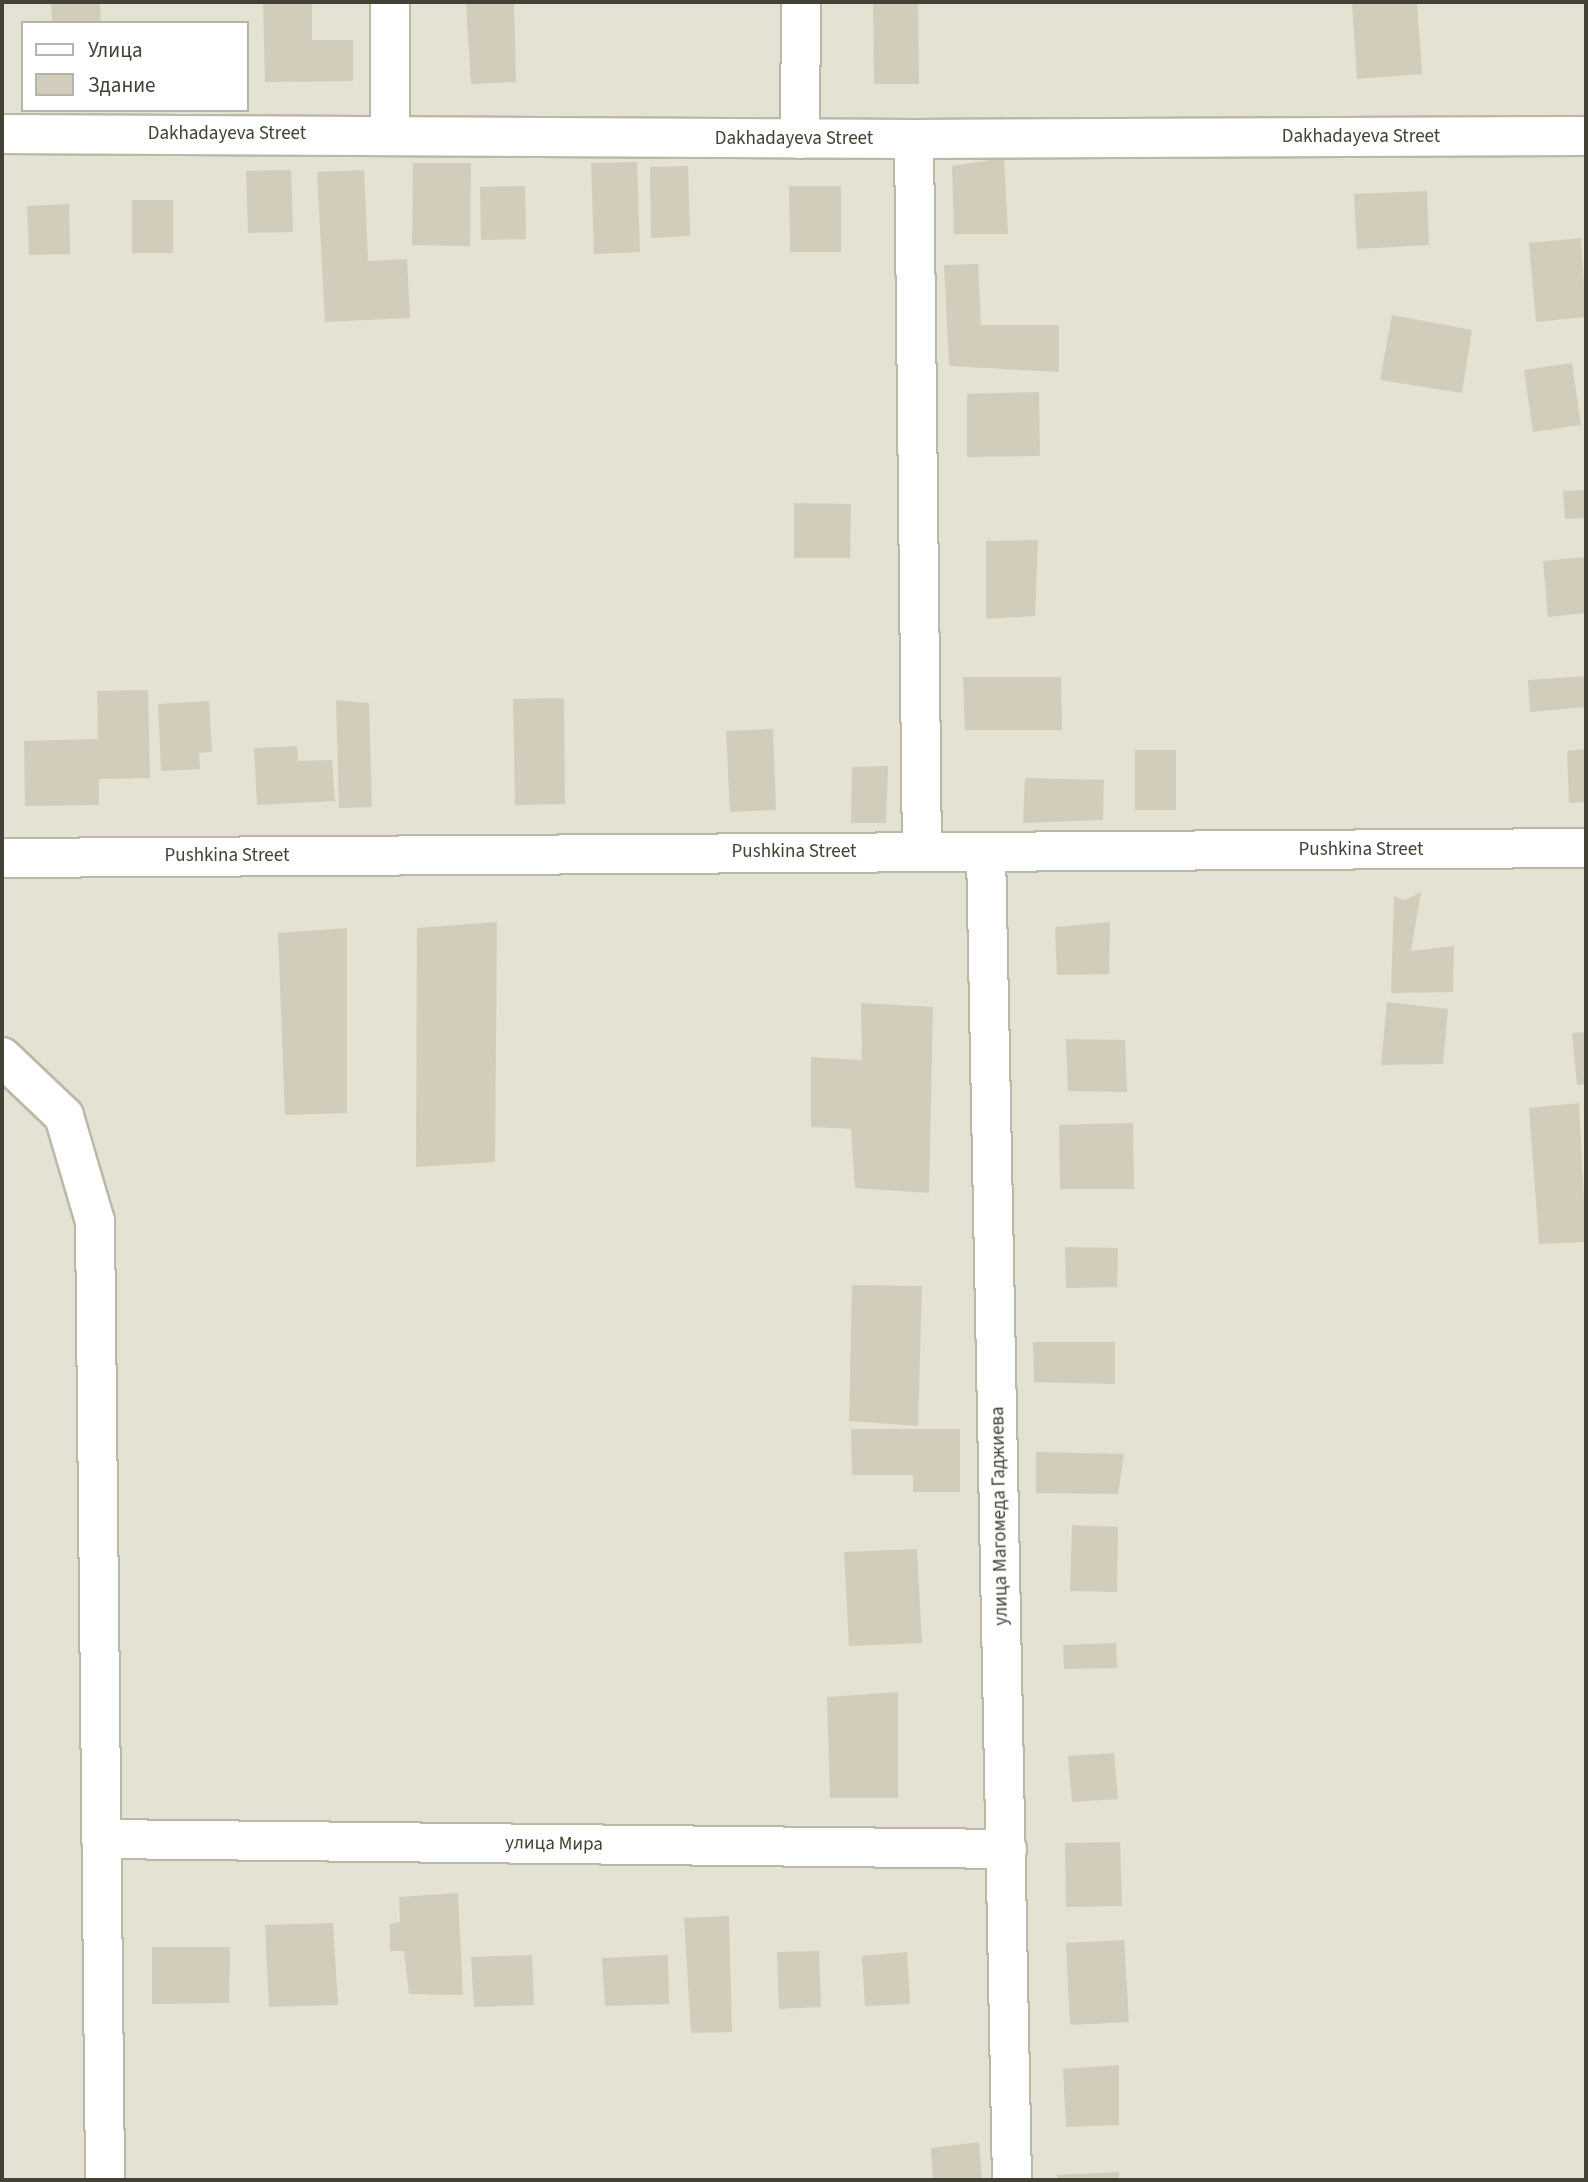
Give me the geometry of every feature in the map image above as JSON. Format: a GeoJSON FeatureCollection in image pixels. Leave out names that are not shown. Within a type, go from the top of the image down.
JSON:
{"type":"FeatureCollection","features":[{"type":"Feature","properties":{"kind":"street"},"geometry":{"type":"LineString","coordinates":[[390,2],[390,135]]}},
{"type":"Feature","properties":{"kind":"street"},"geometry":{"type":"LineString","coordinates":[[800,139],[801,2]]}},
{"type":"Feature","properties":{"kind":"street","name":"Dakhadayeva Street"},"geometry":{"type":"LineString","coordinates":[[2,134],[800,139],[1586,136]]}},
{"type":"Feature","properties":{"kind":"street"},"geometry":{"type":"LineString","coordinates":[[914,139],[922,851]]}},
{"type":"Feature","properties":{"kind":"street","name":"Pushkina Street"},"geometry":{"type":"LineString","coordinates":[[2,858],[1586,848]]}},
{"type":"Feature","properties":{"kind":"street","name":"улица Магомеда Гаджиева"},"geometry":{"type":"LineString","coordinates":[[986,852],[1012,2180]]}},
{"type":"Feature","properties":{"kind":"street"},"geometry":{"type":"LineString","coordinates":[[2,1057],[64,1115],[94,1221],[105,2180]]}},
{"type":"Feature","properties":{"kind":"street","name":"улица Мира"},"geometry":{"type":"LineString","coordinates":[[101,1839],[1007,1849]]}},
{"type":"Feature","properties":{"kind":"shaded area"},"geometry":{"type":"Polygon","coordinates":[[[2,2],[1586,2],[1586,2180],[2,2180],[2,2]]]}},
{"type":"Feature","properties":{"kind":"building"},"geometry":{"type":"Polygon","coordinates":[[[51,2],[100,2],[101,21],[52,21],[51,2]]]}},
{"type":"Feature","properties":{"kind":"building"},"geometry":{"type":"Polygon","coordinates":[[[263,2],[312,2],[312,40],[353,40],[353,81],[265,82],[263,2]]]}},
{"type":"Feature","properties":{"kind":"building"},"geometry":{"type":"Polygon","coordinates":[[[466,2],[514,2],[516,82],[471,84],[466,2]]]}},
{"type":"Feature","properties":{"kind":"building"},"geometry":{"type":"Polygon","coordinates":[[[873,2],[918,2],[919,84],[874,84],[873,2]]]}},
{"type":"Feature","properties":{"kind":"building"},"geometry":{"type":"Polygon","coordinates":[[[1352,2],[1417,2],[1422,74],[1357,79],[1352,2]]]}},
{"type":"Feature","properties":{"kind":"building"},"geometry":{"type":"Polygon","coordinates":[[[1004,158],[1008,234],[954,234],[952,166],[1004,158]]]}},
{"type":"Feature","properties":{"kind":"building"},"geometry":{"type":"Polygon","coordinates":[[[637,162],[640,252],[594,254],[591,163],[637,162]]]}},
{"type":"Feature","properties":{"kind":"building"},"geometry":{"type":"Polygon","coordinates":[[[413,163],[471,163],[470,246],[412,245],[413,163]]]}},
{"type":"Feature","properties":{"kind":"building"},"geometry":{"type":"Polygon","coordinates":[[[688,166],[690,236],[651,238],[650,167],[688,166]]]}},
{"type":"Feature","properties":{"kind":"building"},"geometry":{"type":"Polygon","coordinates":[[[291,170],[293,232],[248,233],[246,171],[291,170]]]}},
{"type":"Feature","properties":{"kind":"building"},"geometry":{"type":"Polygon","coordinates":[[[364,170],[368,261],[407,259],[410,318],[325,322],[317,172],[364,170]]]}},
{"type":"Feature","properties":{"kind":"building"},"geometry":{"type":"Polygon","coordinates":[[[525,186],[526,239],[481,240],[480,187],[525,186]]]}},
{"type":"Feature","properties":{"kind":"building"},"geometry":{"type":"Polygon","coordinates":[[[789,186],[841,186],[841,252],[790,252],[789,186]]]}},
{"type":"Feature","properties":{"kind":"building"},"geometry":{"type":"Polygon","coordinates":[[[1427,191],[1429,245],[1357,249],[1354,194],[1427,191]]]}},
{"type":"Feature","properties":{"kind":"building"},"geometry":{"type":"Polygon","coordinates":[[[132,200],[173,200],[173,253],[132,253],[132,200]]]}},
{"type":"Feature","properties":{"kind":"building"},"geometry":{"type":"Polygon","coordinates":[[[69,204],[70,254],[29,255],[27,206],[69,204]]]}},
{"type":"Feature","properties":{"kind":"building"},"geometry":{"type":"Polygon","coordinates":[[[1581,238],[1586,317],[1536,322],[1529,243],[1581,238]]]}},
{"type":"Feature","properties":{"kind":"building"},"geometry":{"type":"Polygon","coordinates":[[[978,264],[981,325],[1059,325],[1059,372],[949,366],[944,265],[978,264]]]}},
{"type":"Feature","properties":{"kind":"building"},"geometry":{"type":"Polygon","coordinates":[[[1392,315],[1472,330],[1462,393],[1380,380],[1392,315]]]}},
{"type":"Feature","properties":{"kind":"building"},"geometry":{"type":"Polygon","coordinates":[[[1572,363],[1581,425],[1533,432],[1524,370],[1572,363]]]}},
{"type":"Feature","properties":{"kind":"building"},"geometry":{"type":"Polygon","coordinates":[[[1039,392],[1040,456],[967,457],[967,394],[1039,392]]]}},
{"type":"Feature","properties":{"kind":"building"},"geometry":{"type":"Polygon","coordinates":[[[1586,490],[1586,518],[1565,519],[1563,491],[1586,490]]]}},
{"type":"Feature","properties":{"kind":"building"},"geometry":{"type":"Polygon","coordinates":[[[794,503],[851,504],[850,558],[794,558],[794,503]]]}},
{"type":"Feature","properties":{"kind":"building"},"geometry":{"type":"Polygon","coordinates":[[[1038,540],[1035,616],[986,619],[986,541],[1038,540]]]}},
{"type":"Feature","properties":{"kind":"building"},"geometry":{"type":"Polygon","coordinates":[[[1586,557],[1586,613],[1548,617],[1543,561],[1586,557]]]}},
{"type":"Feature","properties":{"kind":"building"},"geometry":{"type":"Polygon","coordinates":[[[1586,676],[1586,707],[1530,712],[1528,680],[1586,676]]]}},
{"type":"Feature","properties":{"kind":"building"},"geometry":{"type":"Polygon","coordinates":[[[963,677],[1061,677],[1062,730],[965,730],[963,677]]]}},
{"type":"Feature","properties":{"kind":"building"},"geometry":{"type":"Polygon","coordinates":[[[148,690],[150,778],[99,779],[99,805],[25,806],[24,741],[98,739],[97,691],[148,690]]]}},
{"type":"Feature","properties":{"kind":"building"},"geometry":{"type":"Polygon","coordinates":[[[564,698],[565,804],[515,805],[513,699],[564,698]]]}},
{"type":"Feature","properties":{"kind":"building"},"geometry":{"type":"Polygon","coordinates":[[[336,700],[369,703],[372,807],[339,808],[336,700]]]}},
{"type":"Feature","properties":{"kind":"building"},"geometry":{"type":"Polygon","coordinates":[[[209,701],[212,752],[199,753],[200,769],[161,771],[158,704],[209,701]]]}},
{"type":"Feature","properties":{"kind":"building"},"geometry":{"type":"Polygon","coordinates":[[[773,729],[776,810],[730,812],[726,731],[773,729]]]}},
{"type":"Feature","properties":{"kind":"building"},"geometry":{"type":"Polygon","coordinates":[[[297,746],[298,761],[332,760],[335,801],[257,805],[254,748],[297,746]]]}},
{"type":"Feature","properties":{"kind":"building"},"geometry":{"type":"Polygon","coordinates":[[[1586,749],[1586,802],[1569,803],[1567,751],[1586,749]]]}},
{"type":"Feature","properties":{"kind":"building"},"geometry":{"type":"Polygon","coordinates":[[[1135,750],[1176,750],[1176,810],[1135,810],[1135,750]]]}},
{"type":"Feature","properties":{"kind":"building"},"geometry":{"type":"Polygon","coordinates":[[[888,766],[886,823],[851,823],[852,767],[888,766]]]}},
{"type":"Feature","properties":{"kind":"building"},"geometry":{"type":"Polygon","coordinates":[[[1025,778],[1104,780],[1103,820],[1023,823],[1025,778]]]}},
{"type":"Feature","properties":{"kind":"building"},"geometry":{"type":"Polygon","coordinates":[[[1421,892],[1411,951],[1454,946],[1453,992],[1391,993],[1394,896],[1405,900],[1421,892]]]}},
{"type":"Feature","properties":{"kind":"building"},"geometry":{"type":"Polygon","coordinates":[[[497,922],[495,1162],[416,1167],[417,928],[497,922]]]}},
{"type":"Feature","properties":{"kind":"building"},"geometry":{"type":"Polygon","coordinates":[[[1110,922],[1109,974],[1057,975],[1055,927],[1110,922]]]}},
{"type":"Feature","properties":{"kind":"building"},"geometry":{"type":"Polygon","coordinates":[[[347,928],[347,1113],[285,1115],[278,933],[347,928]]]}},
{"type":"Feature","properties":{"kind":"building"},"geometry":{"type":"Polygon","coordinates":[[[1387,1002],[1448,1009],[1443,1064],[1381,1065],[1387,1002]]]}},
{"type":"Feature","properties":{"kind":"building"},"geometry":{"type":"Polygon","coordinates":[[[861,1003],[933,1007],[929,1193],[855,1188],[851,1129],[811,1127],[811,1057],[862,1060],[861,1003]]]}},
{"type":"Feature","properties":{"kind":"building"},"geometry":{"type":"Polygon","coordinates":[[[1586,1032],[1586,1084],[1577,1085],[1572,1033],[1586,1032]]]}},
{"type":"Feature","properties":{"kind":"building"},"geometry":{"type":"Polygon","coordinates":[[[1066,1039],[1125,1040],[1127,1092],[1068,1091],[1066,1039]]]}},
{"type":"Feature","properties":{"kind":"building"},"geometry":{"type":"Polygon","coordinates":[[[1579,1103],[1586,1242],[1539,1244],[1529,1108],[1579,1103]]]}},
{"type":"Feature","properties":{"kind":"building"},"geometry":{"type":"Polygon","coordinates":[[[1133,1123],[1134,1189],[1060,1189],[1059,1125],[1133,1123]]]}},
{"type":"Feature","properties":{"kind":"building"},"geometry":{"type":"Polygon","coordinates":[[[1065,1247],[1118,1248],[1117,1287],[1066,1288],[1065,1247]]]}},
{"type":"Feature","properties":{"kind":"building"},"geometry":{"type":"Polygon","coordinates":[[[852,1285],[922,1286],[918,1426],[849,1421],[852,1285]]]}},
{"type":"Feature","properties":{"kind":"building"},"geometry":{"type":"Polygon","coordinates":[[[1033,1342],[1115,1342],[1115,1384],[1034,1382],[1033,1342]]]}},
{"type":"Feature","properties":{"kind":"building"},"geometry":{"type":"Polygon","coordinates":[[[851,1429],[960,1429],[960,1492],[913,1492],[913,1475],[852,1475],[851,1429]]]}},
{"type":"Feature","properties":{"kind":"building"},"geometry":{"type":"Polygon","coordinates":[[[1036,1452],[1124,1454],[1118,1494],[1036,1493],[1036,1452]]]}},
{"type":"Feature","properties":{"kind":"building"},"geometry":{"type":"Polygon","coordinates":[[[1072,1525],[1118,1527],[1117,1592],[1070,1591],[1072,1525]]]}},
{"type":"Feature","properties":{"kind":"building"},"geometry":{"type":"Polygon","coordinates":[[[917,1549],[922,1643],[849,1646],[844,1552],[917,1549]]]}},
{"type":"Feature","properties":{"kind":"building"},"geometry":{"type":"Polygon","coordinates":[[[1116,1643],[1117,1668],[1064,1669],[1063,1645],[1116,1643]]]}},
{"type":"Feature","properties":{"kind":"building"},"geometry":{"type":"Polygon","coordinates":[[[898,1692],[898,1798],[830,1798],[827,1697],[898,1692]]]}},
{"type":"Feature","properties":{"kind":"building"},"geometry":{"type":"Polygon","coordinates":[[[1114,1753],[1118,1799],[1072,1802],[1068,1756],[1114,1753]]]}},
{"type":"Feature","properties":{"kind":"building"},"geometry":{"type":"Polygon","coordinates":[[[1120,1842],[1122,1906],[1066,1907],[1065,1843],[1120,1842]]]}},
{"type":"Feature","properties":{"kind":"building"},"geometry":{"type":"Polygon","coordinates":[[[458,1893],[463,1995],[409,1994],[404,1951],[390,1951],[390,1924],[400,1922],[399,1897],[458,1893]]]}},
{"type":"Feature","properties":{"kind":"building"},"geometry":{"type":"Polygon","coordinates":[[[729,1916],[732,2032],[691,2033],[684,1918],[729,1916]]]}},
{"type":"Feature","properties":{"kind":"building"},"geometry":{"type":"Polygon","coordinates":[[[333,1923],[338,2005],[269,2007],[265,1925],[333,1923]]]}},
{"type":"Feature","properties":{"kind":"building"},"geometry":{"type":"Polygon","coordinates":[[[1124,1940],[1129,2022],[1070,2025],[1066,1943],[1124,1940]]]}},
{"type":"Feature","properties":{"kind":"building"},"geometry":{"type":"Polygon","coordinates":[[[152,1947],[230,1947],[229,2003],[152,2004],[152,1947]]]}},
{"type":"Feature","properties":{"kind":"building"},"geometry":{"type":"Polygon","coordinates":[[[819,1951],[821,2007],[779,2009],[777,1952],[819,1951]]]}},
{"type":"Feature","properties":{"kind":"building"},"geometry":{"type":"Polygon","coordinates":[[[907,1952],[910,2004],[865,2006],[862,1956],[907,1952]]]}},
{"type":"Feature","properties":{"kind":"building"},"geometry":{"type":"Polygon","coordinates":[[[532,1955],[534,2005],[474,2007],[471,1957],[532,1955]]]}},
{"type":"Feature","properties":{"kind":"building"},"geometry":{"type":"Polygon","coordinates":[[[668,1955],[669,2004],[605,2006],[602,1958],[668,1955]]]}},
{"type":"Feature","properties":{"kind":"building"},"geometry":{"type":"Polygon","coordinates":[[[1119,2065],[1119,2125],[1066,2127],[1063,2069],[1119,2065]]]}},
{"type":"Feature","properties":{"kind":"building"},"geometry":{"type":"Polygon","coordinates":[[[979,2142],[982,2180],[933,2180],[931,2148],[979,2142]]]}},
{"type":"Feature","properties":{"kind":"building"},"geometry":{"type":"Polygon","coordinates":[[[1119,2172],[1119,2180],[1058,2180],[1057,2175],[1119,2172]]]}}]}
